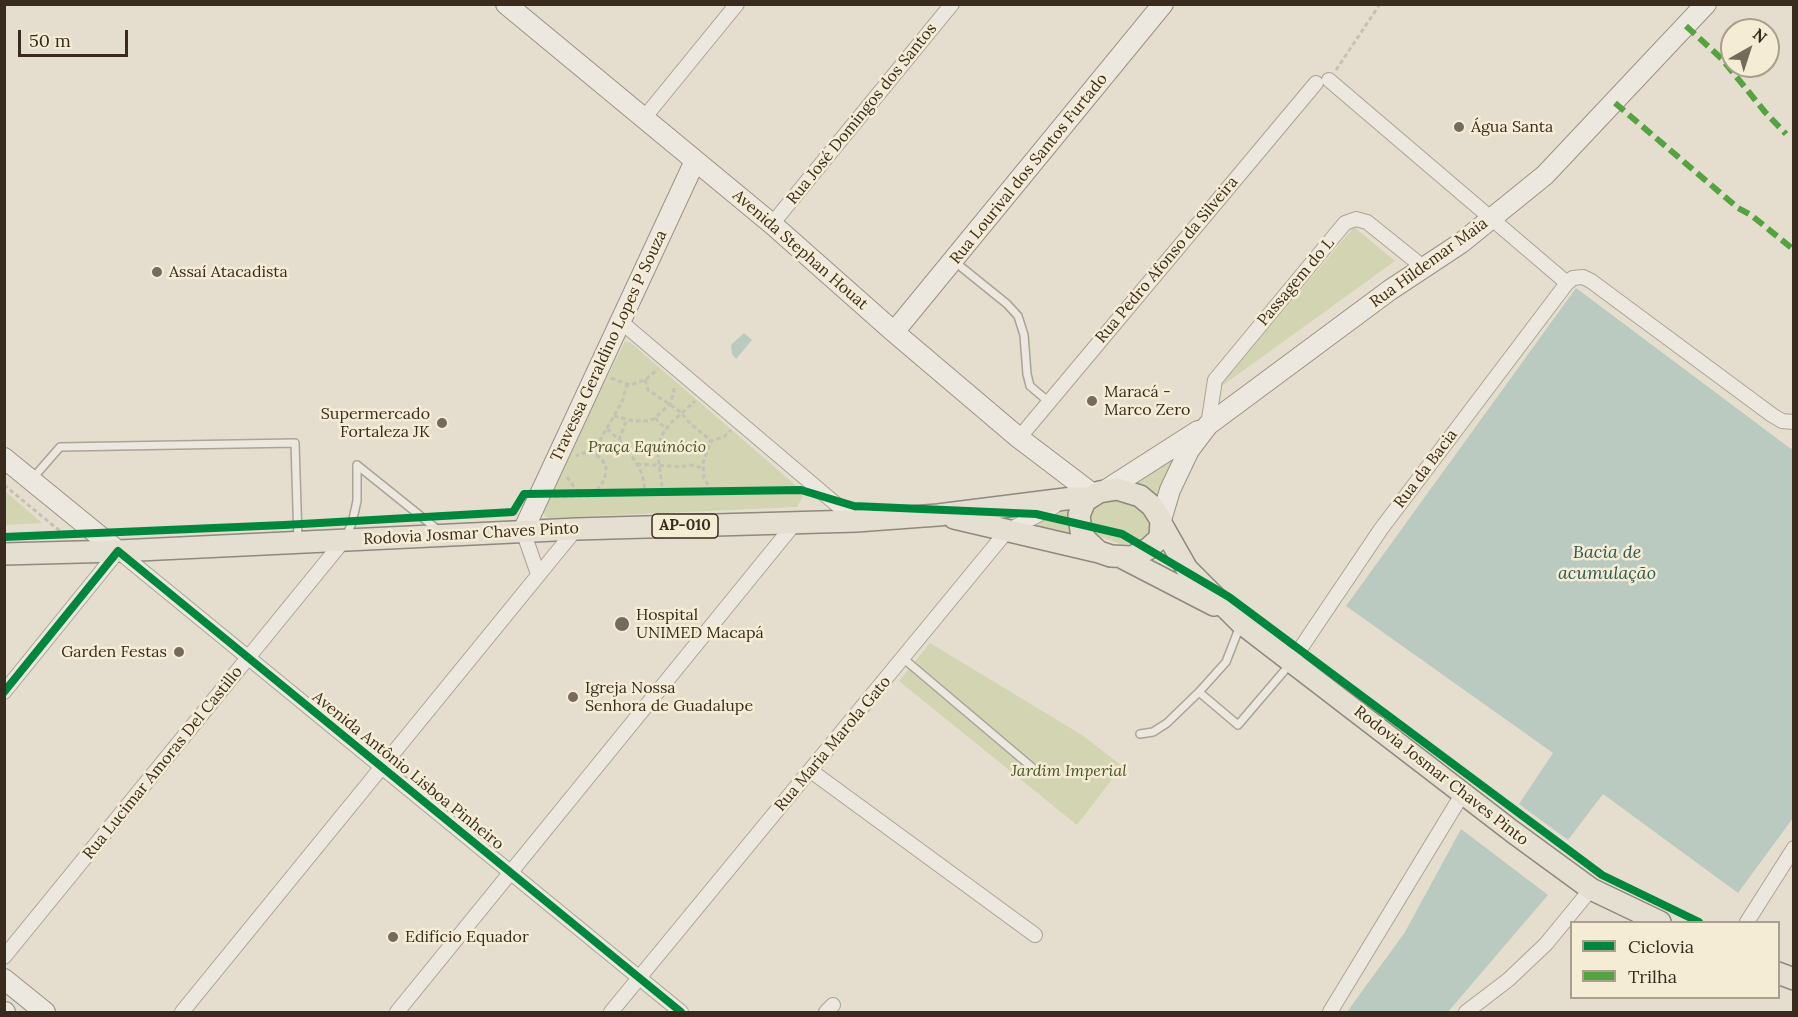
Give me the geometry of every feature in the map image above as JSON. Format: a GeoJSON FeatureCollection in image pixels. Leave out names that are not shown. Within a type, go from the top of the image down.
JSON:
{"type":"FeatureCollection","features":[{"type":"Feature","properties":{"kind":"main road","name":"Rua Lourival dos Santos Furtado"},"geometry":{"type":"LineString","coordinates":[[894,332],[1163,4]]}},
{"type":"Feature","properties":{"kind":"main road","name":"Rua Hildemar Maia"},"geometry":{"type":"LineString","coordinates":[[1161,522],[1170,490],[1189,450],[1208,424],[1423,267],[1461,243],[1545,175],[1576,145],[1706,4]]}},
{"type":"Feature","properties":{"kind":"main road","name":"Avenida Stephan Houat"},"geometry":{"type":"LineString","coordinates":[[514,7],[1019,438],[1090,495]]}},
{"type":"Feature","properties":{"kind":"main road","name":"Travessa Geraldino Lopes P Souza"},"geometry":{"type":"LineString","coordinates":[[523,531],[548,494],[620,321],[695,161]]}},
{"type":"Feature","properties":{"kind":"main road"},"geometry":{"type":"LineString","coordinates":[[1099,552],[1086,540],[1081,531],[1079,515],[1090,495],[1208,424]]}},
{"type":"Feature","properties":{"kind":"main road"},"geometry":{"type":"LineString","coordinates":[[4,458],[118,551]]}},
{"type":"Feature","properties":{"kind":"main road","name":"AP-010"},"geometry":{"type":"LineString","coordinates":[[1090,495],[1116,489],[1140,496],[1152,506],[1161,522]]}},
{"type":"Feature","properties":{"kind":"main road","name":"Rodovia Josmar Chaves Pinto"},"geometry":{"type":"LineString","coordinates":[[4,554],[118,551],[523,531],[856,521],[938,515],[1090,495]]}},
{"type":"Feature","properties":{"kind":"main road","name":"Rodovia Josmar Chaves Pinto"},"geometry":{"type":"LineString","coordinates":[[938,515],[1099,552]]}},
{"type":"Feature","properties":{"kind":"main road"},"geometry":{"type":"LineString","coordinates":[[1121,557],[1132,557],[1151,547],[1160,538],[1161,522]]}},
{"type":"Feature","properties":{"kind":"main road","name":"Rodovia Josmar Chaves Pinto"},"geometry":{"type":"LineString","coordinates":[[1161,522],[1187,569],[1237,619],[1462,793],[1591,889],[1658,921]]}},
{"type":"Feature","properties":{"kind":"main road","name":"AP-010"},"geometry":{"type":"LineString","coordinates":[[1099,552],[1121,557]]}},
{"type":"Feature","properties":{"kind":"main road","name":"Rodovia Josmar Chaves Pinto"},"geometry":{"type":"LineString","coordinates":[[1121,557],[1237,619]]}},
{"type":"Feature","properties":{"kind":"main road"},"geometry":{"type":"LineString","coordinates":[[4,979],[45,1012]]}},
{"type":"Feature","properties":{"kind":"street"},"geometry":{"type":"LineString","coordinates":[[644,118],[737,4]]}},
{"type":"Feature","properties":{"kind":"street","name":"Rua José Domingos dos Santos"},"geometry":{"type":"LineString","coordinates":[[771,224],[952,4]]}},
{"type":"Feature","properties":{"kind":"street"},"geometry":{"type":"LineString","coordinates":[[1323,82],[1492,218],[1567,283],[1573,278],[1592,281],[1772,415],[1782,421],[1794,422]]}},
{"type":"Feature","properties":{"kind":"street","name":"Rua Pedro Afonso da Silveira"},"geometry":{"type":"LineString","coordinates":[[1019,438],[1323,82]]}},
{"type":"Feature","properties":{"kind":"street","name":"Passagem do L"},"geometry":{"type":"LineString","coordinates":[[1208,424],[1215,380],[1345,223],[1356,219],[1367,222],[1423,267]]}},
{"type":"Feature","properties":{"kind":"street","name":"Rua da Bacia"},"geometry":{"type":"LineString","coordinates":[[1293,661],[1381,529],[1567,283]]}},
{"type":"Feature","properties":{"kind":"street"},"geometry":{"type":"LineString","coordinates":[[620,321],[856,521]]}},
{"type":"Feature","properties":{"kind":"street","name":"Rua Maria Marola Gato"},"geometry":{"type":"LineString","coordinates":[[611,1012],[904,659],[1007,531],[1036,514],[1090,495]]}},
{"type":"Feature","properties":{"kind":"street"},"geometry":{"type":"LineString","coordinates":[[397,1012],[795,523]]}},
{"type":"Feature","properties":{"kind":"street"},"geometry":{"type":"LineString","coordinates":[[182,1012],[576,529]]}},
{"type":"Feature","properties":{"kind":"street"},"geometry":{"type":"LineString","coordinates":[[523,531],[538,574]]}},
{"type":"Feature","properties":{"kind":"street","name":"Rua Lucimar Amoras Del Castillo"},"geometry":{"type":"LineString","coordinates":[[4,957],[344,540]]}},
{"type":"Feature","properties":{"kind":"street"},"geometry":{"type":"LineString","coordinates":[[4,692],[118,551]]}},
{"type":"Feature","properties":{"kind":"street","name":"Avenida Antônio Lisboa Pinheiro"},"geometry":{"type":"LineString","coordinates":[[118,551],[681,1012]]}},
{"type":"Feature","properties":{"kind":"street"},"geometry":{"type":"LineString","coordinates":[[811,771],[1035,935]]}},
{"type":"Feature","properties":{"kind":"street"},"geometry":{"type":"LineString","coordinates":[[1330,1012],[1462,793]]}},
{"type":"Feature","properties":{"kind":"street"},"geometry":{"type":"LineString","coordinates":[[1748,921],[1794,848]]}},
{"type":"Feature","properties":{"kind":"street"},"geometry":{"type":"LineString","coordinates":[[1466,1012],[1508,980],[1540,950],[1591,889]]}},
{"type":"Feature","properties":{"kind":"lane"},"geometry":{"type":"LineString","coordinates":[[953,260],[1007,304],[1018,316],[1024,335],[1030,386],[1049,402]]}},
{"type":"Feature","properties":{"kind":"lane"},"geometry":{"type":"LineString","coordinates":[[32,480],[60,447],[295,443],[298,542]]}},
{"type":"Feature","properties":{"kind":"lane"},"geometry":{"type":"LineString","coordinates":[[344,540],[352,524],[357,501],[357,465],[445,535]]}},
{"type":"Feature","properties":{"kind":"lane"},"geometry":{"type":"LineString","coordinates":[[1140,734],[1153,732],[1167,723],[1226,662],[1237,619]]}},
{"type":"Feature","properties":{"kind":"lane"},"geometry":{"type":"LineString","coordinates":[[904,659],[1034,769]]}},
{"type":"Feature","properties":{"kind":"lane"},"geometry":{"type":"LineString","coordinates":[[1199,692],[1238,725],[1293,661]]}},
{"type":"Feature","properties":{"kind":"path"},"geometry":{"type":"LineString","coordinates":[[1323,82],[1380,4]]}},
{"type":"Feature","properties":{"kind":"path"},"geometry":{"type":"LineString","coordinates":[[652,362],[666,374]]}},
{"type":"Feature","properties":{"kind":"path"},"geometry":{"type":"LineString","coordinates":[[610,378],[630,385],[645,380],[659,368]]}},
{"type":"Feature","properties":{"kind":"path"},"geometry":{"type":"LineString","coordinates":[[645,380],[648,390],[680,412],[711,441]]}},
{"type":"Feature","properties":{"kind":"path"},"geometry":{"type":"LineString","coordinates":[[615,416],[649,421],[670,405],[674,392],[674,380],[681,387]]}},
{"type":"Feature","properties":{"kind":"path"},"geometry":{"type":"LineString","coordinates":[[597,456],[601,438],[622,402],[627,384]]}},
{"type":"Feature","properties":{"kind":"path"},"geometry":{"type":"LineString","coordinates":[[663,493],[657,449],[666,429],[680,412],[696,400],[689,393]]}},
{"type":"Feature","properties":{"kind":"path"},"geometry":{"type":"LineString","coordinates":[[655,418],[666,429]]}},
{"type":"Feature","properties":{"kind":"path"},"geometry":{"type":"LineString","coordinates":[[619,440],[627,419]]}},
{"type":"Feature","properties":{"kind":"path"},"geometry":{"type":"LineString","coordinates":[[607,429],[619,440],[637,464],[642,474],[645,494]]}},
{"type":"Feature","properties":{"kind":"path"},"geometry":{"type":"LineString","coordinates":[[711,441],[725,436],[731,430]]}},
{"type":"Feature","properties":{"kind":"path"},"geometry":{"type":"LineString","coordinates":[[711,441],[703,464],[704,478],[712,492]]}},
{"type":"Feature","properties":{"kind":"path"},"geometry":{"type":"LineString","coordinates":[[562,478],[565,473],[576,490],[590,493],[597,490],[606,479],[606,466],[601,458],[591,453],[582,453],[572,457],[577,447]]}},
{"type":"Feature","properties":{"kind":"path"},"geometry":{"type":"LineString","coordinates":[[637,464],[681,467],[690,465],[704,468]]}},
{"type":"Feature","properties":{"kind":"path"},"geometry":{"type":"LineString","coordinates":[[4,485],[66,536]]}},
{"type":"Feature","properties":{"kind":"path"},"geometry":{"type":"LineString","coordinates":[[548,494],[723,492]]}},
{"type":"Feature","properties":{"kind":"path"},"geometry":{"type":"LineString","coordinates":[[56,536],[99,534]]}},
{"type":"Feature","properties":{"kind":"green space"},"geometry":{"type":"Polygon","coordinates":[[[1354,227],[1395,261],[1215,391],[1354,227]]]}},
{"type":"Feature","properties":{"kind":"green space","name":"Praça Equinócio"},"geometry":{"type":"Polygon","coordinates":[[[625,341],[631,343],[801,490],[803,496],[797,507],[549,518],[545,516],[542,510],[625,341]]]}},
{"type":"Feature","properties":{"kind":"green space"},"geometry":{"type":"Polygon","coordinates":[[[1176,450],[1160,502],[1127,484],[1176,450]]]}},
{"type":"Feature","properties":{"kind":"green space"},"geometry":{"type":"Polygon","coordinates":[[[5,491],[42,523],[5,525],[5,491]]]}},
{"type":"Feature","properties":{"kind":"green space"},"geometry":{"type":"Polygon","coordinates":[[[1109,500],[1119,500],[1139,507],[1151,518],[1152,534],[1139,544],[1120,544],[1097,535],[1088,522],[1089,514],[1096,505],[1109,500]]]}},
{"type":"Feature","properties":{"kind":"green space"},"geometry":{"type":"Polygon","coordinates":[[[1070,504],[1075,533],[1068,540],[1021,527],[1070,504]]]}},
{"type":"Feature","properties":{"kind":"green space","name":"Jardim Imperial"},"geometry":{"type":"Polygon","coordinates":[[[930,643],[1082,735],[1122,766],[1077,825],[899,681],[930,643]]]}},
{"type":"Feature","properties":{"kind":"water","name":"Bacia de acumulação"},"geometry":{"type":"Polygon","coordinates":[[[1576,288],[1791,449],[1793,447],[1793,818],[1738,893],[1603,794],[1568,840],[1519,804],[1553,753],[1346,606],[1576,288]]]}},
{"type":"Feature","properties":{"kind":"water"},"geometry":{"type":"Polygon","coordinates":[[[744,333],[752,340],[736,359],[732,354],[731,345],[744,333]]]}},
{"type":"Feature","properties":{"kind":"water"},"geometry":{"type":"Polygon","coordinates":[[[1461,829],[1548,895],[1448,1012],[1347,1012],[1405,932],[1461,829]]]}},
{"type":"Feature","properties":{"kind":"marked path"},"geometry":{"type":"LineString","coordinates":[[1686,26],[1722,59],[1786,134]]}},
{"type":"Feature","properties":{"kind":"marked path"},"geometry":{"type":"LineString","coordinates":[[1615,103],[1738,208],[1751,215],[1794,250]]}},
{"type":"Feature","properties":{"kind":"cycle path"},"geometry":{"type":"LineString","coordinates":[[4,537],[513,512],[524,494],[801,490],[854,506],[1036,514],[1122,534],[1229,597],[1602,875],[1697,921]]}},
{"type":"Feature","properties":{"kind":"cycle path"},"geometry":{"type":"LineString","coordinates":[[4,692],[118,551],[681,1012]]}},
{"type":"Feature","properties":{"kind":"place","name":"Água Santa"},"geometry":{"type":"Point","coordinates":[1459,127]}},
{"type":"Feature","properties":{"kind":"place","name":"Assaí Atacadista"},"geometry":{"type":"Point","coordinates":[157,272]}},
{"type":"Feature","properties":{"kind":"place","name":"Maracá - Marco Zero"},"geometry":{"type":"Point","coordinates":[1092,401]}},
{"type":"Feature","properties":{"kind":"place","name":"Supermercado Fortaleza JK"},"geometry":{"type":"Point","coordinates":[442,423]}},
{"type":"Feature","properties":{"kind":"place","name":"Hospital UNIMED Macapá"},"geometry":{"type":"Point","coordinates":[622,624]}},
{"type":"Feature","properties":{"kind":"place","name":"Garden Festas"},"geometry":{"type":"Point","coordinates":[179,652]}},
{"type":"Feature","properties":{"kind":"place","name":"Igreja Nossa Senhora de Guadalupe"},"geometry":{"type":"Point","coordinates":[573,697]}},
{"type":"Feature","properties":{"kind":"place","name":"Edifício Equador"},"geometry":{"type":"Point","coordinates":[393,937]}}]}
